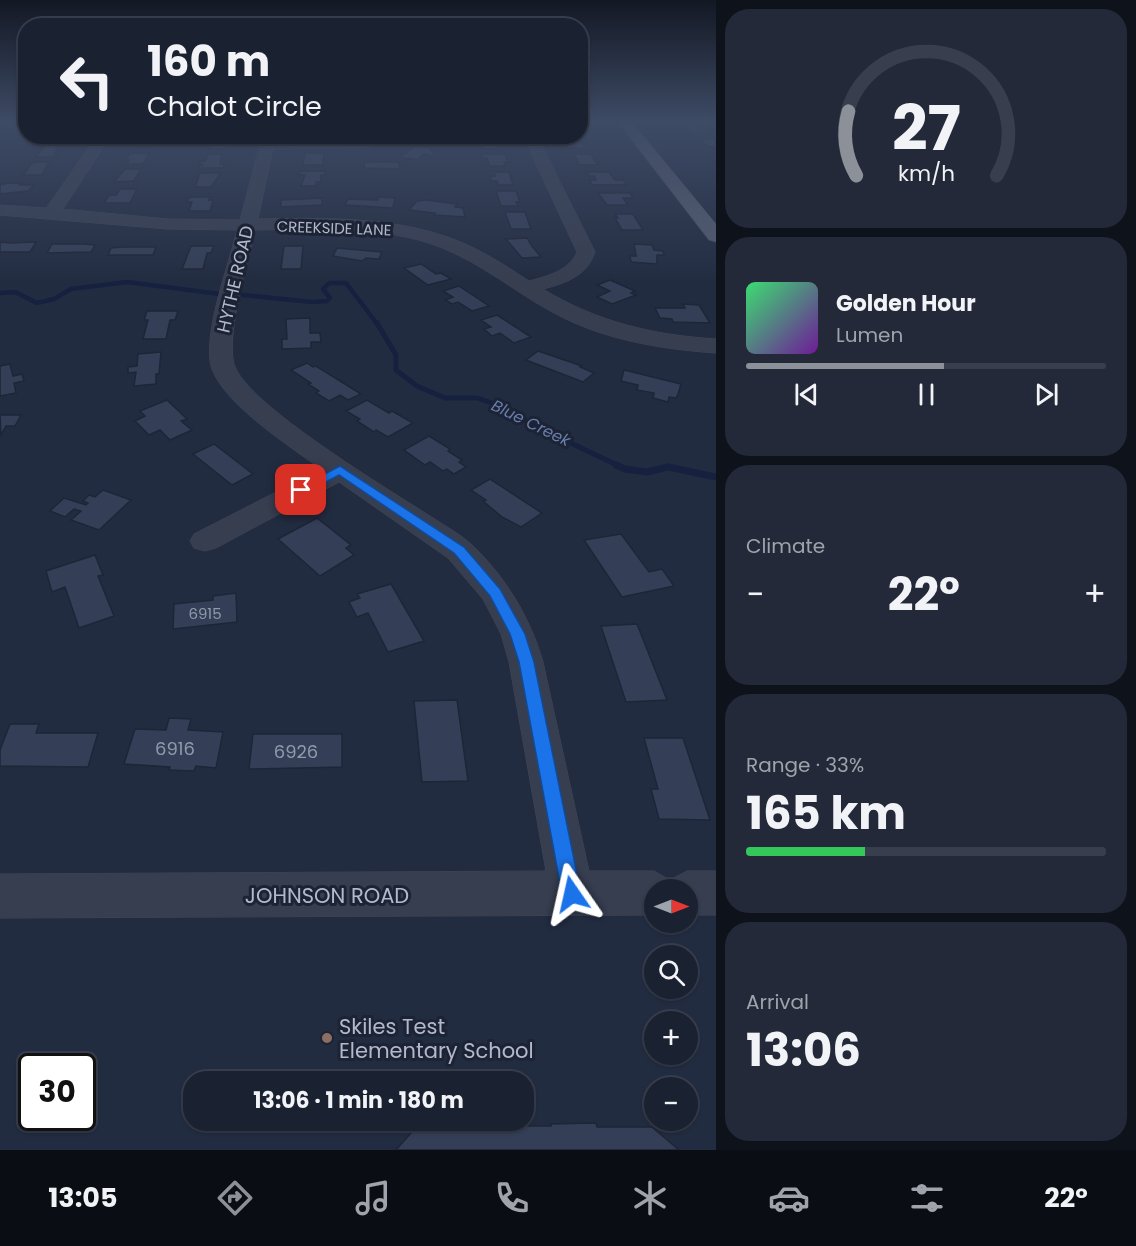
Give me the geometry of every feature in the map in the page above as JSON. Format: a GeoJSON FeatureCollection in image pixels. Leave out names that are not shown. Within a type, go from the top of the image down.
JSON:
{"type":"FeatureCollection","features":[{"type":"Feature","properties":{"kind":"main road"},"geometry":{"type":"LineString","coordinates":[[668,176],[716,236]]}},
{"type":"Feature","properties":{"kind":"street"},"geometry":{"type":"LineString","coordinates":[[52,212],[77,176]]}},
{"type":"Feature","properties":{"kind":"street","name":"HYTHE ROAD"},"geometry":{"type":"LineString","coordinates":[[259,176],[221,342],[222,362],[226,373],[251,404],[340,470],[459,550],[480,572],[509,616],[526,662],[572,894]]}},
{"type":"Feature","properties":{"kind":"street"},"geometry":{"type":"LineString","coordinates":[[527,288],[568,273],[580,265],[586,252],[549,176]]}},
{"type":"Feature","properties":{"kind":"street","name":"CREEKSIDE LANE"},"geometry":{"type":"LineString","coordinates":[[0,210],[52,212],[168,224],[358,227],[412,233],[468,251],[561,309],[603,327],[664,341],[716,346]]}},
{"type":"Feature","properties":{"kind":"street"},"geometry":{"type":"LineString","coordinates":[[205,541],[340,470]]}},
{"type":"Feature","properties":{"kind":"street","name":"JOHNSON ROAD"},"geometry":{"type":"LineString","coordinates":[[0,896],[644,893]]}},
{"type":"Feature","properties":{"kind":"street"},"geometry":{"type":"LineString","coordinates":[[698,893],[716,893]]}},
{"type":"Feature","properties":{"kind":"building"},"geometry":{"type":"Polygon","coordinates":[[[119,176],[137,176],[134,181],[114,182],[119,176]]]}},
{"type":"Feature","properties":{"kind":"building"},"geometry":{"type":"Polygon","coordinates":[[[199,176],[219,176],[211,187],[195,187],[199,176]]]}},
{"type":"Feature","properties":{"kind":"building"},"geometry":{"type":"Polygon","coordinates":[[[305,176],[321,176],[321,182],[316,182],[316,186],[301,186],[305,176]]]}},
{"type":"Feature","properties":{"kind":"building"},"geometry":{"type":"Polygon","coordinates":[[[490,176],[510,176],[513,185],[498,185],[497,181],[491,181],[490,176]]]}},
{"type":"Feature","properties":{"kind":"building"},"geometry":{"type":"Polygon","coordinates":[[[589,176],[612,176],[615,180],[623,180],[627,185],[592,185],[589,180],[596,180],[594,176],[589,176]]]}},
{"type":"Feature","properties":{"kind":"building"},"geometry":{"type":"Polygon","coordinates":[[[8,183],[34,185],[28,191],[0,194],[0,185],[8,183]]]}},
{"type":"Feature","properties":{"kind":"building"},"geometry":{"type":"Polygon","coordinates":[[[120,189],[137,189],[130,203],[104,203],[109,195],[116,195],[120,189]]]}},
{"type":"Feature","properties":{"kind":"building"},"geometry":{"type":"Polygon","coordinates":[[[496,191],[516,191],[520,202],[516,202],[518,206],[501,206],[496,191]]]}},
{"type":"Feature","properties":{"kind":"building"},"geometry":{"type":"Polygon","coordinates":[[[598,193],[630,193],[633,198],[623,198],[628,205],[607,205],[598,193]]]}},
{"type":"Feature","properties":{"kind":"building"},"geometry":{"type":"Polygon","coordinates":[[[210,197],[209,200],[213,200],[210,211],[189,211],[192,202],[187,202],[188,198],[210,197]]]}},
{"type":"Feature","properties":{"kind":"building"},"geometry":{"type":"Polygon","coordinates":[[[378,197],[395,198],[393,208],[345,205],[348,199],[378,200],[378,197]]]}},
{"type":"Feature","properties":{"kind":"building"},"geometry":{"type":"Polygon","coordinates":[[[322,198],[322,205],[281,207],[281,200],[322,198]]]}},
{"type":"Feature","properties":{"kind":"building"},"geometry":{"type":"Polygon","coordinates":[[[417,201],[457,204],[455,207],[463,208],[465,217],[434,215],[435,213],[409,210],[417,201]]]}},
{"type":"Feature","properties":{"kind":"building"},"geometry":{"type":"Polygon","coordinates":[[[505,212],[525,212],[531,229],[511,229],[505,212]]]}},
{"type":"Feature","properties":{"kind":"building"},"geometry":{"type":"Polygon","coordinates":[[[615,214],[633,214],[643,230],[622,230],[615,214]]]}},
{"type":"Feature","properties":{"kind":"building"},"geometry":{"type":"Polygon","coordinates":[[[527,238],[541,257],[522,258],[506,239],[527,238]]]}},
{"type":"Feature","properties":{"kind":"building"},"geometry":{"type":"Polygon","coordinates":[[[0,242],[36,242],[30,252],[0,252],[0,242]]]}},
{"type":"Feature","properties":{"kind":"building"},"geometry":{"type":"Polygon","coordinates":[[[52,244],[95,245],[91,252],[47,253],[52,244]]]}},
{"type":"Feature","properties":{"kind":"building"},"geometry":{"type":"Polygon","coordinates":[[[634,244],[652,245],[654,250],[663,251],[664,255],[657,255],[657,264],[631,262],[630,256],[636,256],[634,244]]]}},
{"type":"Feature","properties":{"kind":"building"},"geometry":{"type":"Polygon","coordinates":[[[191,246],[214,246],[211,253],[207,253],[203,269],[182,269],[191,246]]]}},
{"type":"Feature","properties":{"kind":"building"},"geometry":{"type":"Polygon","coordinates":[[[284,246],[303,246],[301,269],[281,269],[284,246]]]}},
{"type":"Feature","properties":{"kind":"building"},"geometry":{"type":"Polygon","coordinates":[[[156,247],[153,255],[108,255],[111,248],[156,247]]]}},
{"type":"Feature","properties":{"kind":"building"},"geometry":{"type":"Polygon","coordinates":[[[337,248],[382,252],[379,259],[366,258],[362,261],[333,256],[337,248]]]}},
{"type":"Feature","properties":{"kind":"building"},"geometry":{"type":"Polygon","coordinates":[[[421,264],[436,274],[441,273],[451,279],[428,285],[404,268],[421,264]]]}},
{"type":"Feature","properties":{"kind":"building"},"geometry":{"type":"Polygon","coordinates":[[[610,280],[635,291],[631,293],[636,295],[612,304],[597,297],[610,291],[597,285],[610,280]]]}},
{"type":"Feature","properties":{"kind":"building"},"geometry":{"type":"Polygon","coordinates":[[[459,286],[489,306],[472,311],[458,302],[452,304],[445,300],[453,297],[443,291],[459,286]]]}},
{"type":"Feature","properties":{"kind":"building"},"geometry":{"type":"Polygon","coordinates":[[[683,304],[699,305],[710,323],[673,322],[672,319],[660,318],[655,308],[685,308],[683,304]]]}},
{"type":"Feature","properties":{"kind":"building"},"geometry":{"type":"Polygon","coordinates":[[[147,311],[178,311],[175,320],[170,320],[166,339],[143,339],[148,320],[144,320],[147,311]]]}},
{"type":"Feature","properties":{"kind":"building"},"geometry":{"type":"Polygon","coordinates":[[[497,315],[531,337],[514,343],[500,333],[492,336],[484,329],[491,327],[481,320],[497,315]]]}},
{"type":"Feature","properties":{"kind":"building"},"geometry":{"type":"Polygon","coordinates":[[[310,318],[310,333],[320,333],[321,342],[311,342],[311,348],[282,349],[282,339],[287,339],[286,319],[310,318]]]}},
{"type":"Feature","properties":{"kind":"building"},"geometry":{"type":"Polygon","coordinates":[[[538,351],[582,366],[580,367],[594,373],[583,382],[526,360],[538,351]]]}},
{"type":"Feature","properties":{"kind":"building"},"geometry":{"type":"Polygon","coordinates":[[[161,352],[156,384],[134,386],[136,372],[128,373],[128,367],[137,366],[138,354],[161,352]]]}},
{"type":"Feature","properties":{"kind":"building"},"geometry":{"type":"Polygon","coordinates":[[[307,363],[313,367],[316,366],[361,394],[348,400],[340,395],[329,401],[316,393],[319,391],[308,384],[311,383],[291,370],[307,363]]]}},
{"type":"Feature","properties":{"kind":"building"},"geometry":{"type":"Polygon","coordinates":[[[10,364],[13,376],[22,374],[24,381],[14,383],[16,393],[0,396],[0,366],[10,364]]]}},
{"type":"Feature","properties":{"kind":"building"},"geometry":{"type":"Polygon","coordinates":[[[624,370],[681,384],[678,394],[676,398],[669,397],[668,402],[653,398],[654,393],[637,390],[638,385],[621,381],[624,370]]]}},
{"type":"Feature","properties":{"kind":"building"},"geometry":{"type":"Polygon","coordinates":[[[167,400],[187,419],[181,421],[192,430],[170,440],[160,430],[149,435],[135,421],[145,416],[140,411],[167,400]]]}},
{"type":"Feature","properties":{"kind":"building"},"geometry":{"type":"Polygon","coordinates":[[[367,400],[413,423],[388,437],[376,430],[374,432],[357,421],[360,419],[346,411],[367,400]]]}},
{"type":"Feature","properties":{"kind":"building"},"geometry":{"type":"Polygon","coordinates":[[[0,415],[21,415],[15,426],[6,426],[1,435],[0,415]]]}},
{"type":"Feature","properties":{"kind":"building"},"geometry":{"type":"Polygon","coordinates":[[[429,436],[450,449],[448,451],[462,460],[459,462],[466,467],[454,474],[447,469],[443,471],[430,462],[425,465],[404,450],[429,436]]]}},
{"type":"Feature","properties":{"kind":"building"},"geometry":{"type":"Polygon","coordinates":[[[214,444],[253,474],[232,485],[193,454],[214,444]]]}},
{"type":"Feature","properties":{"kind":"building"},"geometry":{"type":"Polygon","coordinates":[[[490,479],[542,513],[521,527],[502,517],[483,501],[486,500],[471,490],[490,479]]]}},
{"type":"Feature","properties":{"kind":"building"},"geometry":{"type":"Polygon","coordinates":[[[103,490],[131,500],[99,530],[71,520],[81,511],[74,509],[65,517],[50,511],[64,498],[86,505],[88,503],[83,501],[89,495],[95,497],[103,490]]]}},
{"type":"Feature","properties":{"kind":"building"},"geometry":{"type":"Polygon","coordinates":[[[317,518],[351,545],[346,548],[354,555],[320,576],[278,539],[317,518]]]}},
{"type":"Feature","properties":{"kind":"building"},"geometry":{"type":"Polygon","coordinates":[[[621,534],[649,572],[662,569],[674,586],[622,597],[584,540],[621,534]]]}},
{"type":"Feature","properties":{"kind":"building"},"geometry":{"type":"Polygon","coordinates":[[[95,555],[103,575],[98,576],[114,616],[79,628],[65,587],[52,592],[46,571],[95,555]]]}},
{"type":"Feature","properties":{"kind":"building"},"geometry":{"type":"Polygon","coordinates":[[[391,584],[424,641],[388,652],[368,613],[357,617],[349,602],[360,598],[357,594],[391,584]]]}},
{"type":"Feature","properties":{"kind":"building"},"geometry":{"type":"Polygon","coordinates":[[[236,593],[237,622],[173,629],[174,604],[213,600],[213,596],[236,593]]]}},
{"type":"Feature","properties":{"kind":"building"},"geometry":{"type":"Polygon","coordinates":[[[637,624],[667,700],[626,702],[601,626],[637,624]]]}},
{"type":"Feature","properties":{"kind":"building"},"geometry":{"type":"Polygon","coordinates":[[[457,700],[468,781],[422,782],[414,701],[457,700]]]}},
{"type":"Feature","properties":{"kind":"building"},"geometry":{"type":"Polygon","coordinates":[[[169,718],[191,719],[188,730],[223,732],[216,768],[196,766],[194,771],[169,770],[170,767],[124,764],[135,729],[166,730],[169,718]]]}},
{"type":"Feature","properties":{"kind":"building"},"geometry":{"type":"Polygon","coordinates":[[[10,724],[39,724],[36,733],[98,733],[88,767],[0,766],[0,750],[10,724]]]}},
{"type":"Feature","properties":{"kind":"building"},"geometry":{"type":"Polygon","coordinates":[[[253,734],[342,734],[342,767],[249,769],[253,734]]]}},
{"type":"Feature","properties":{"kind":"building"},"geometry":{"type":"Polygon","coordinates":[[[644,738],[683,738],[710,820],[659,819],[651,789],[658,789],[644,738]]]}},
{"type":"Feature","properties":{"kind":"building"},"geometry":{"type":"Polygon","coordinates":[[[596,1123],[597,1127],[644,1127],[644,1131],[657,1131],[679,1150],[396,1150],[413,1131],[534,1131],[534,1126],[551,1126],[551,1124],[596,1123]]]}},
{"type":"Feature","properties":{"kind":"waterway","name":"Blue Creek"},"geometry":{"type":"LineString","coordinates":[[0,293],[15,292],[37,303],[54,299],[71,289],[127,282],[220,294]]}},
{"type":"Feature","properties":{"kind":"waterway","name":"Blue Creek"},"geometry":{"type":"LineString","coordinates":[[243,295],[312,302],[327,301],[330,298],[323,289],[329,283],[346,283],[378,325]]}},
{"type":"Feature","properties":{"kind":"waterway","name":"Blue Creek"},"geometry":{"type":"LineString","coordinates":[[377,323],[396,355],[396,370],[417,386],[445,398],[477,398],[501,406],[533,425],[619,466]]}},
{"type":"Feature","properties":{"kind":"waterway","name":"Blue Creek"},"geometry":{"type":"LineString","coordinates":[[616,465],[625,469],[647,472],[668,467],[716,477]]}},
{"type":"Feature","properties":{"kind":"place","name":"Skiles Test Elementary School"},"geometry":{"type":"Point","coordinates":[327,1038]}},
{"type":"Feature","properties":{"kind":"route"},"geometry":{"type":"LineString","coordinates":[[301,490],[340,470],[459,550],[495,592],[518,634],[526,662],[572,894]]}}]}
